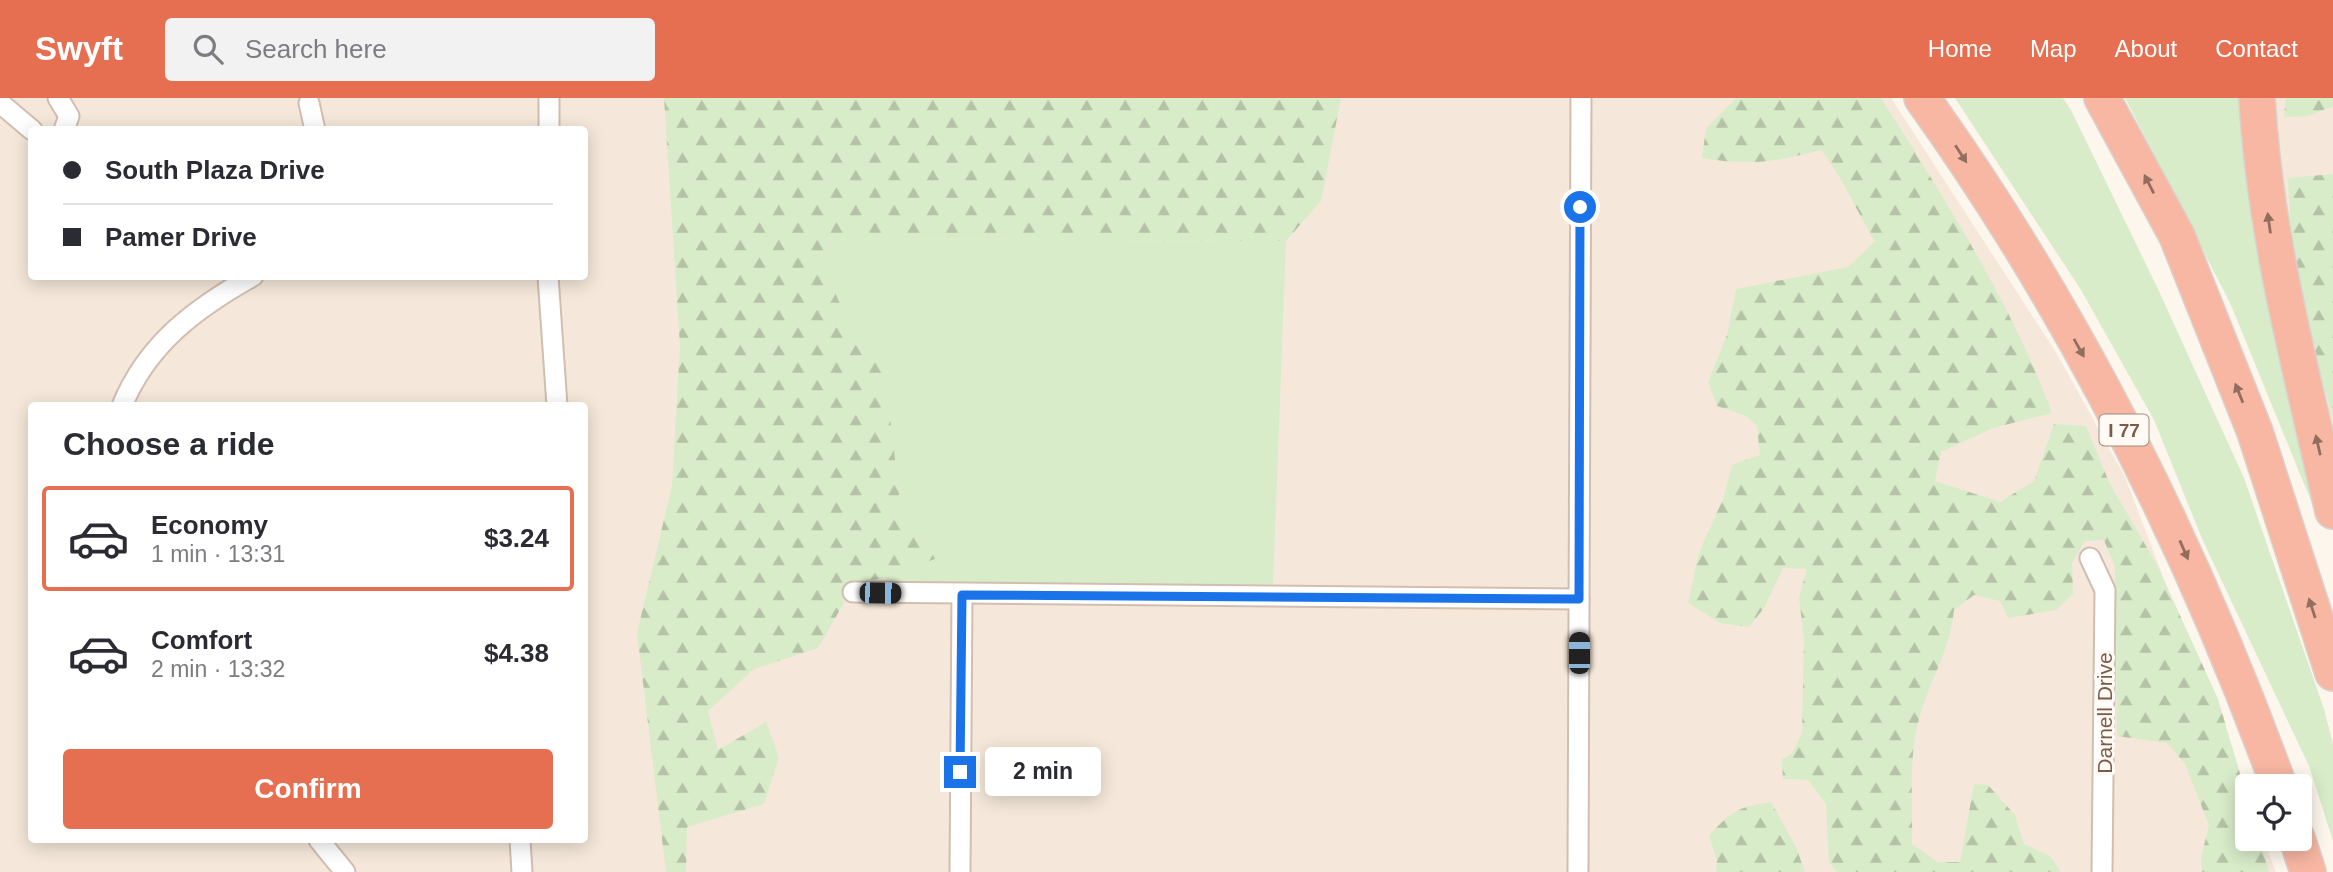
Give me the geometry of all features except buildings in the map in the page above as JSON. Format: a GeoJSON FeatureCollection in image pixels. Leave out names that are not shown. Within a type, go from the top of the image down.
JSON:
{"type":"FeatureCollection","features":[{"type":"Feature","properties":{"kind":"highway","name":"I 77"},"geometry":{"type":"LineString","coordinates":[[1922,98],[2027,258],[2117,416],[2173,526],[2227,647],[2275,774]]}},
{"type":"Feature","properties":{"kind":"highway"},"geometry":{"type":"LineString","coordinates":[[2102,98],[2176,236],[2255,432],[2333,673]]}},
{"type":"Feature","properties":{"kind":"highway"},"geometry":{"type":"LineString","coordinates":[[2257,98],[2270,229],[2333,511]]}},
{"type":"Feature","properties":{"kind":"highway"},"geometry":{"type":"LineString","coordinates":[[2301,851],[2308,872]]}},
{"type":"Feature","properties":{"kind":"street"},"geometry":{"type":"LineString","coordinates":[[58,98],[69,116],[65,126]]}},
{"type":"Feature","properties":{"kind":"street"},"geometry":{"type":"LineString","coordinates":[[549,126],[550,98]]}},
{"type":"Feature","properties":{"kind":"street"},"geometry":{"type":"LineString","coordinates":[[1577,872],[1581,98]]}},
{"type":"Feature","properties":{"kind":"street"},"geometry":{"type":"LineString","coordinates":[[0,103],[28,127]]}},
{"type":"Feature","properties":{"kind":"street"},"geometry":{"type":"LineString","coordinates":[[309,103],[314,126]]}},
{"type":"Feature","properties":{"kind":"street"},"geometry":{"type":"LineString","coordinates":[[124,402],[138,372],[181,323],[214,298],[246,280]]}},
{"type":"Feature","properties":{"kind":"street"},"geometry":{"type":"LineString","coordinates":[[548,280],[557,402]]}},
{"type":"Feature","properties":{"kind":"street","name":"Darnell Drive"},"geometry":{"type":"LineString","coordinates":[[2090,558],[2105,590],[2102,872]]}},
{"type":"Feature","properties":{"kind":"street"},"geometry":{"type":"LineString","coordinates":[[853,593],[1579,599]]}},
{"type":"Feature","properties":{"kind":"street"},"geometry":{"type":"LineString","coordinates":[[960,872],[962,595]]}},
{"type":"Feature","properties":{"kind":"street"},"geometry":{"type":"LineString","coordinates":[[321,843],[345,872]]}},
{"type":"Feature","properties":{"kind":"street"},"geometry":{"type":"LineString","coordinates":[[520,843],[522,872]]}},
{"type":"Feature","properties":{"kind":"shaded area"},"geometry":{"type":"Polygon","coordinates":[[[0,98],[1891,98],[2057,354],[2125,477],[2239,774],[2235,774],[2235,851],[2268,851],[2276,872],[0,872],[0,98]]]}},
{"type":"Feature","properties":{"kind":"shaded area"},"geometry":{"type":"Polygon","coordinates":[[[2269,98],[2333,98],[2333,456],[2279,221],[2269,98]]]}},
{"type":"Feature","properties":{"kind":"green space"},"geometry":{"type":"Polygon","coordinates":[[[664,98],[1341,98],[1321,201],[1286,241],[831,239],[829,280],[852,329],[883,355],[901,511],[940,557],[885,578],[856,582],[818,648],[754,669],[708,711],[718,750],[766,722],[779,757],[764,804],[687,827],[686,872],[666,872],[637,633],[672,486],[680,346],[664,98]]]}},
{"type":"Feature","properties":{"kind":"green space"},"geometry":{"type":"Polygon","coordinates":[[[1736,98],[1881,98],[1975,251],[2017,331],[2052,413],[1993,428],[1941,452],[1935,481],[2000,502],[2034,481],[2054,424],[2086,426],[2109,482],[2158,567],[2218,699],[2240,774],[2235,774],[2235,851],[2263,851],[2269,872],[2202,872],[2201,858],[2209,825],[2185,764],[2167,743],[2117,736],[2115,567],[2104,540],[2085,541],[2072,563],[2073,594],[2056,610],[2008,618],[2000,601],[1974,595],[1954,610],[1944,653],[1923,705],[1913,749],[1912,844],[1938,862],[1960,862],[1974,784],[1988,785],[2015,815],[2024,844],[2050,856],[2061,872],[1837,872],[1829,862],[1826,804],[1808,780],[1783,779],[1782,759],[1792,754],[1802,732],[1804,641],[1799,597],[1807,569],[1783,568],[1764,608],[1749,627],[1720,623],[1688,603],[1699,552],[1723,499],[1732,465],[1760,455],[1757,426],[1746,416],[1717,406],[1708,382],[1727,335],[1736,289],[1848,267],[1875,241],[1836,171],[1821,150],[1762,162],[1702,158],[1706,129],[1736,98]]]}},
{"type":"Feature","properties":{"kind":"green space"},"geometry":{"type":"Polygon","coordinates":[[[1955,98],[2063,98],[2071,110],[2158,289],[2244,478],[2324,709],[2333,744],[2333,841],[2309,766],[2203,541],[2154,420],[2081,290],[1955,98]]]}},
{"type":"Feature","properties":{"kind":"green space"},"geometry":{"type":"Polygon","coordinates":[[[2125,98],[2247,98],[2321,499],[2311,501],[2231,305],[2125,98]]]}},
{"type":"Feature","properties":{"kind":"green space"},"geometry":{"type":"Polygon","coordinates":[[[2286,98],[2333,98],[2333,106],[2308,116],[2284,117],[2286,98]]]}},
{"type":"Feature","properties":{"kind":"green space"},"geometry":{"type":"Polygon","coordinates":[[[2333,174],[2333,419],[2305,318],[2291,240],[2288,178],[2333,174]]]}},
{"type":"Feature","properties":{"kind":"green space"},"geometry":{"type":"Polygon","coordinates":[[[831,239],[1286,241],[1273,584],[893,588],[885,578],[939,556],[901,511],[883,355],[852,329],[829,280],[831,239]]]}},
{"type":"Feature","properties":{"kind":"green space"},"geometry":{"type":"Polygon","coordinates":[[[1771,802],[1796,847],[1805,872],[1716,872],[1717,860],[1709,836],[1736,812],[1771,802]]]}},
{"type":"Feature","properties":{"kind":"route"},"geometry":{"type":"LineString","coordinates":[[960,772],[962,595],[1579,599],[1580,207]]}}]}
